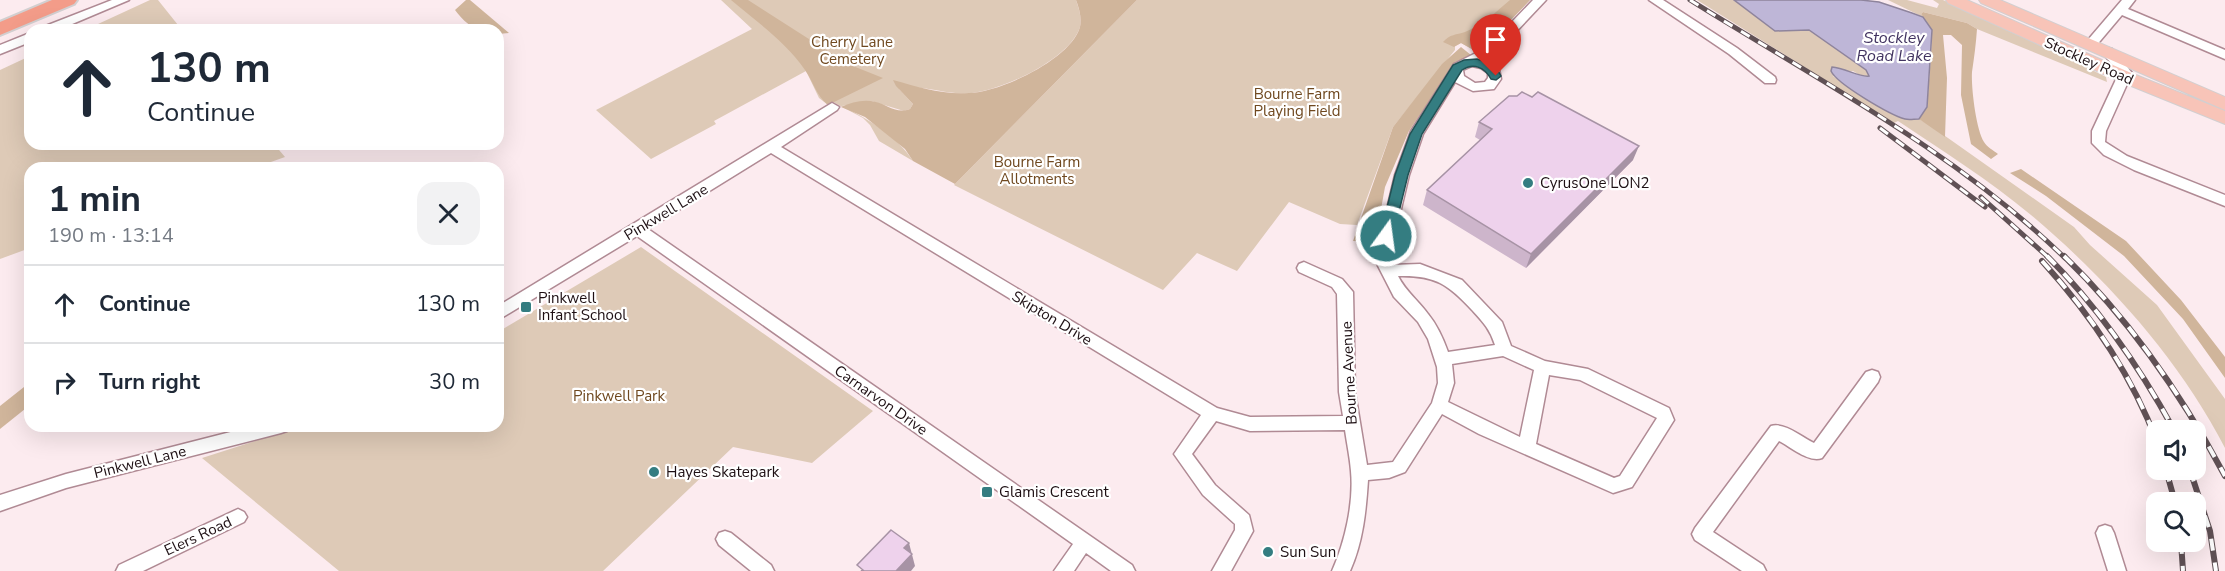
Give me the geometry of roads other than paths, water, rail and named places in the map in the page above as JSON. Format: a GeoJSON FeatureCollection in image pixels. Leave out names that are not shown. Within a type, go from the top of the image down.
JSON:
{"type":"FeatureCollection","features":[{"type":"Feature","properties":{"kind":"highway"},"geometry":{"type":"LineString","coordinates":[[0,14],[33,0]]}},
{"type":"Feature","properties":{"kind":"highway"},"geometry":{"type":"LineString","coordinates":[[0,29],[68,0]]}},
{"type":"Feature","properties":{"kind":"main road","name":"Stockley Road"},"geometry":{"type":"LineString","coordinates":[[1954,0],[2125,77],[2225,118]]}},
{"type":"Feature","properties":{"kind":"main road","name":"Stockley Road"},"geometry":{"type":"LineString","coordinates":[[1987,0],[2225,104]]}},
{"type":"Feature","properties":{"kind":"street"},"geometry":{"type":"LineString","coordinates":[[62,24],[123,0]]}},
{"type":"Feature","properties":{"kind":"street"},"geometry":{"type":"LineString","coordinates":[[1360,473],[1389,471],[1399,467],[1439,405],[1446,383],[1444,363],[1435,338],[1423,318],[1399,292],[1382,260],[1402,175],[1416,134],[1460,65],[1492,50],[1540,0]]}},
{"type":"Feature","properties":{"kind":"street"},"geometry":{"type":"LineString","coordinates":[[1654,0],[1733,51],[1770,80]]}},
{"type":"Feature","properties":{"kind":"street"},"geometry":{"type":"LineString","coordinates":[[2091,44],[2125,5],[2225,55]]}},
{"type":"Feature","properties":{"kind":"street"},"geometry":{"type":"LineString","coordinates":[[0,50],[24,40]]}},
{"type":"Feature","properties":{"kind":"street"},"geometry":{"type":"LineString","coordinates":[[1485,65],[1492,50]]}},
{"type":"Feature","properties":{"kind":"street"},"geometry":{"type":"LineString","coordinates":[[2108,52],[2125,70],[2125,77],[2099,131],[2100,145],[2120,157],[2225,201]]}},
{"type":"Feature","properties":{"kind":"street"},"geometry":{"type":"LineString","coordinates":[[1441,94],[1470,86],[1485,87],[1493,83],[1494,72],[1485,65],[1469,62]]}},
{"type":"Feature","properties":{"kind":"street"},"geometry":{"type":"LineString","coordinates":[[1456,72],[1459,80],[1470,86]]}},
{"type":"Feature","properties":{"kind":"street","name":"Pinkwell Lane"},"geometry":{"type":"LineString","coordinates":[[504,310],[771,147],[832,107]]}},
{"type":"Feature","properties":{"kind":"street","name":"Skipton Drive"},"geometry":{"type":"LineString","coordinates":[[771,147],[1212,414],[1250,424],[1352,423]]}},
{"type":"Feature","properties":{"kind":"street","name":"Carnarvon Drive"},"geometry":{"type":"LineString","coordinates":[[638,229],[1126,571]]}},
{"type":"Feature","properties":{"kind":"street","name":"Bourne Avenue"},"geometry":{"type":"LineString","coordinates":[[1304,268],[1337,283],[1345,292],[1347,392],[1360,473],[1358,513],[1348,555],[1341,571]]}},
{"type":"Feature","properties":{"kind":"street"},"geometry":{"type":"LineString","coordinates":[[1389,271],[1420,270],[1457,285],[1497,326],[1504,350]]}},
{"type":"Feature","properties":{"kind":"street"},"geometry":{"type":"LineString","coordinates":[[1439,405],[1485,429],[1613,486],[1626,482],[1666,420],[1663,414],[1650,405],[1582,374],[1543,367],[1504,350],[1444,363]]}},
{"type":"Feature","properties":{"kind":"street"},"geometry":{"type":"LineString","coordinates":[[1527,446],[1543,367]]}},
{"type":"Feature","properties":{"kind":"street"},"geometry":{"type":"LineString","coordinates":[[1756,571],[1701,534],[1777,431],[1816,453],[1872,377]]}},
{"type":"Feature","properties":{"kind":"street"},"geometry":{"type":"LineString","coordinates":[[1212,414],[1182,454],[1209,490],[1243,521],[1244,531],[1221,571]]}},
{"type":"Feature","properties":{"kind":"street","name":"Pinkwell Lane"},"geometry":{"type":"LineString","coordinates":[[0,503],[66,481],[258,432]]}},
{"type":"Feature","properties":{"kind":"street","name":"Elers Road"},"geometry":{"type":"LineString","coordinates":[[132,570],[238,517]]}},
{"type":"Feature","properties":{"kind":"street"},"geometry":{"type":"LineString","coordinates":[[2105,533],[2117,571]]}},
{"type":"Feature","properties":{"kind":"street"},"geometry":{"type":"LineString","coordinates":[[725,539],[765,571]]}},
{"type":"Feature","properties":{"kind":"street"},"geometry":{"type":"LineString","coordinates":[[1063,571],[1084,542]]}},
{"type":"Feature","properties":{"kind":"water","name":"Stockley Road Lake"},"geometry":{"type":"Polygon","coordinates":[[[1734,0],[1861,0],[1879,2],[1923,17],[1932,30],[1927,107],[1919,119],[1905,119],[1877,105],[1853,91],[1831,71],[1832,67],[1869,76],[1866,70],[1809,30],[1775,31],[1734,0]]]}},
{"type":"Feature","properties":{"kind":"railway"},"geometry":{"type":"LineString","coordinates":[[1690,0],[1885,119],[1932,151],[2023,220],[2065,258]]}},
{"type":"Feature","properties":{"kind":"railway"},"geometry":{"type":"LineString","coordinates":[[1880,128],[1985,207]]}},
{"type":"Feature","properties":{"kind":"railway"},"geometry":{"type":"LineString","coordinates":[[1981,197],[2048,257]]}},
{"type":"Feature","properties":{"kind":"railway"},"geometry":{"type":"LineString","coordinates":[[2064,256],[2133,332],[2191,416],[2225,476]]}},
{"type":"Feature","properties":{"kind":"railway"},"geometry":{"type":"LineString","coordinates":[[2048,257],[2084,296],[2117,338],[2168,420]]}},
{"type":"Feature","properties":{"kind":"railway"},"geometry":{"type":"LineString","coordinates":[[2042,261],[2077,302],[2108,346],[2148,420]]}},
{"type":"Feature","properties":{"kind":"railway"},"geometry":{"type":"LineString","coordinates":[[2169,480],[2172,492]]}},
{"type":"Feature","properties":{"kind":"railway"},"geometry":{"type":"LineString","coordinates":[[2193,480],[2210,531],[2216,571]]}},
{"type":"Feature","properties":{"kind":"railway"},"geometry":{"type":"LineString","coordinates":[[2182,552],[2183,571]]}},
{"type":"Feature","properties":{"kind":"place","name":"CyrusOne LON2"},"geometry":{"type":"Point","coordinates":[1528,183]}},
{"type":"Feature","properties":{"kind":"place","name":"Pinkwell Infant School"},"geometry":{"type":"Point","coordinates":[526,307]}},
{"type":"Feature","properties":{"kind":"place","name":"Hayes Skatepark"},"geometry":{"type":"Point","coordinates":[654,472]}},
{"type":"Feature","properties":{"kind":"place","name":"Glamis Crescent"},"geometry":{"type":"Point","coordinates":[987,492]}},
{"type":"Feature","properties":{"kind":"place","name":"Sun Sun"},"geometry":{"type":"Point","coordinates":[1268,552]}},
{"type":"Feature","properties":{"kind":"park label","name":"Cherry Lane Cemetery"},"geometry":{"type":"Point","coordinates":[852,50]}},
{"type":"Feature","properties":{"kind":"park label","name":"Bourne Farm Playing Field"},"geometry":{"type":"Point","coordinates":[1297,102]}},
{"type":"Feature","properties":{"kind":"park label","name":"Bourne Farm Allotments"},"geometry":{"type":"Point","coordinates":[1037,170]}},
{"type":"Feature","properties":{"kind":"park label","name":"Pinkwell Park"},"geometry":{"type":"Point","coordinates":[619,396]}}]}
